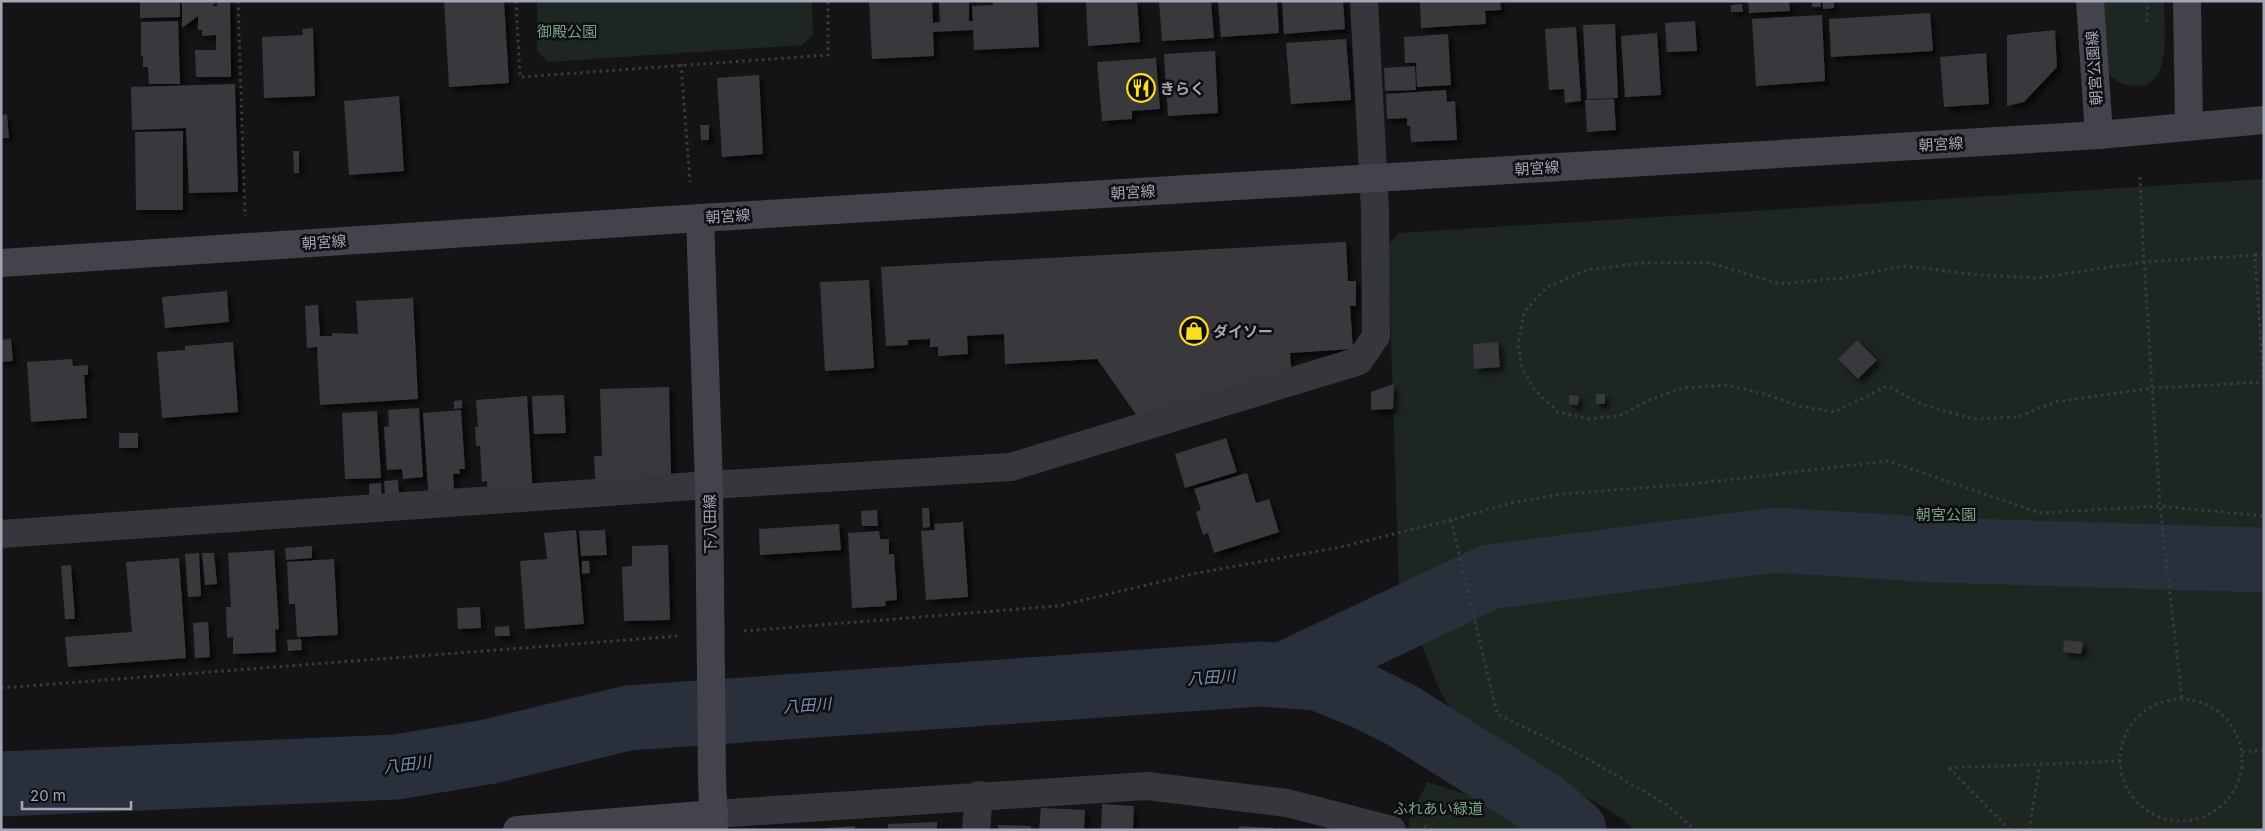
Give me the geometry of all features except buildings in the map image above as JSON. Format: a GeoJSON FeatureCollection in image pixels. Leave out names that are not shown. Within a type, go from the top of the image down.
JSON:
{"type":"FeatureCollection","features":[{"type":"Feature","properties":{"kind":"street"},"geometry":{"type":"LineString","coordinates":[[1,534],[709,485],[1011,467],[1359,361],[1376,336],[1372,178],[1364,1]]}},
{"type":"Feature","properties":{"kind":"street","name":"朝宮公園線"},"geometry":{"type":"LineString","coordinates":[[2090,1],[2099,135]]}},
{"type":"Feature","properties":{"kind":"street"},"geometry":{"type":"LineString","coordinates":[[2187,1],[2189,125]]}},
{"type":"Feature","properties":{"kind":"street","name":"朝宮線"},"geometry":{"type":"LineString","coordinates":[[1,263],[700,218],[2099,135],[2189,125],[2264,120]]}},
{"type":"Feature","properties":{"kind":"street","name":"下八田線"},"geometry":{"type":"LineString","coordinates":[[700,218],[709,485],[714,822]]}},
{"type":"Feature","properties":{"kind":"street"},"geometry":{"type":"LineString","coordinates":[[517,830],[714,822],[979,795],[1147,786],[1287,803],[1392,830]]}},
{"type":"Feature","properties":{"kind":"street"},"geometry":{"type":"LineString","coordinates":[[976,830],[979,795]]}},
{"type":"Feature","properties":{"kind":"path"},"geometry":{"type":"LineString","coordinates":[[238,1],[245,216]]}},
{"type":"Feature","properties":{"kind":"path"},"geometry":{"type":"LineString","coordinates":[[516,1],[520,77],[828,55],[828,1]]}},
{"type":"Feature","properties":{"kind":"path"},"geometry":{"type":"LineString","coordinates":[[2147,1],[2147,22]]}},
{"type":"Feature","properties":{"kind":"path"},"geometry":{"type":"LineString","coordinates":[[681,64],[690,182]]}},
{"type":"Feature","properties":{"kind":"path"},"geometry":{"type":"LineString","coordinates":[[2140,177],[2160,506],[2182,698]]}},
{"type":"Feature","properties":{"kind":"path"},"geometry":{"type":"LineString","coordinates":[[2263,382],[2152,388],[2055,402],[2018,417],[1973,419],[1924,405],[1887,386],[1835,412],[1799,406],[1765,394],[1728,386],[1683,388],[1650,400],[1619,416],[1588,419],[1558,412],[1534,389],[1522,367],[1518,345],[1524,312],[1547,287],[1587,270],[1640,264],[1711,263],[1780,284],[1842,278],[1904,266],[1979,275],[2037,278],[2144,262],[2264,254]]}},
{"type":"Feature","properties":{"kind":"path"},"geometry":{"type":"LineString","coordinates":[[2254,255],[2264,392]]}},
{"type":"Feature","properties":{"kind":"path"},"geometry":{"type":"LineString","coordinates":[[1,688],[1058,606],[1197,573],[1336,548],[1451,520],[1511,502],[1562,494],[1692,484],[1888,461],[2040,513],[2160,506],[2264,516]]}},
{"type":"Feature","properties":{"kind":"path"},"geometry":{"type":"LineString","coordinates":[[1451,520],[1497,714],[1579,754],[1666,804],[1694,830]]}},
{"type":"Feature","properties":{"kind":"path"},"geometry":{"type":"LineString","coordinates":[[2182,698],[2199,701],[2222,714],[2237,735],[2242,752],[2242,769],[2237,785],[2228,799],[2216,811],[2202,818],[2185,822],[2168,821],[2153,815],[2139,806],[2129,793],[2122,778],[2121,744],[2128,729],[2150,707],[2166,700],[2182,698]]}},
{"type":"Feature","properties":{"kind":"path"},"geometry":{"type":"LineString","coordinates":[[2242,752],[2264,750]]}},
{"type":"Feature","properties":{"kind":"path"},"geometry":{"type":"LineString","coordinates":[[2010,830],[1949,768],[2120,760]]}},
{"type":"Feature","properties":{"kind":"path"},"geometry":{"type":"LineString","coordinates":[[2029,830],[2040,765]]}},
{"type":"Feature","properties":{"kind":"green space","name":"御殿公園"},"geometry":{"type":"Polygon","coordinates":[[[537,1],[812,1],[813,34],[802,45],[548,62],[537,51],[537,1]]]}},
{"type":"Feature","properties":{"kind":"green space"},"geometry":{"type":"Polygon","coordinates":[[[2101,1],[2164,1],[2165,38],[2162,65],[2157,76],[2149,83],[2138,86],[2124,84],[2117,81],[2107,72],[2101,1]]]}},
{"type":"Feature","properties":{"kind":"green space","name":"朝宮公園"},"geometry":{"type":"Polygon","coordinates":[[[2264,179],[2264,830],[1634,830],[1623,819],[1563,783],[1465,732],[1440,691],[1399,589],[1388,245],[1399,233],[2264,179]]]}},
{"type":"Feature","properties":{"kind":"green space","name":"ふれあい緑道"},"geometry":{"type":"Polygon","coordinates":[[[1427,782],[1485,800],[1536,830],[1409,830],[1409,820],[1427,782]]]}},
{"type":"Feature","properties":{"kind":"waterway"},"geometry":{"type":"LineString","coordinates":[[1283,675],[1490,577],[1775,540],[1937,550],[2264,560]]}},
{"type":"Feature","properties":{"kind":"waterway","name":"八田川"},"geometry":{"type":"LineString","coordinates":[[1,784],[396,767],[487,752],[628,718],[1259,674],[1318,678],[1365,697],[1403,716],[1542,803],[1574,830]]}},
{"type":"Feature","properties":{"kind":"place","name":"きらく"},"geometry":{"type":"Point","coordinates":[1141,88]}},
{"type":"Feature","properties":{"kind":"place","name":"ダイソー"},"geometry":{"type":"Point","coordinates":[1194,331]}}]}
